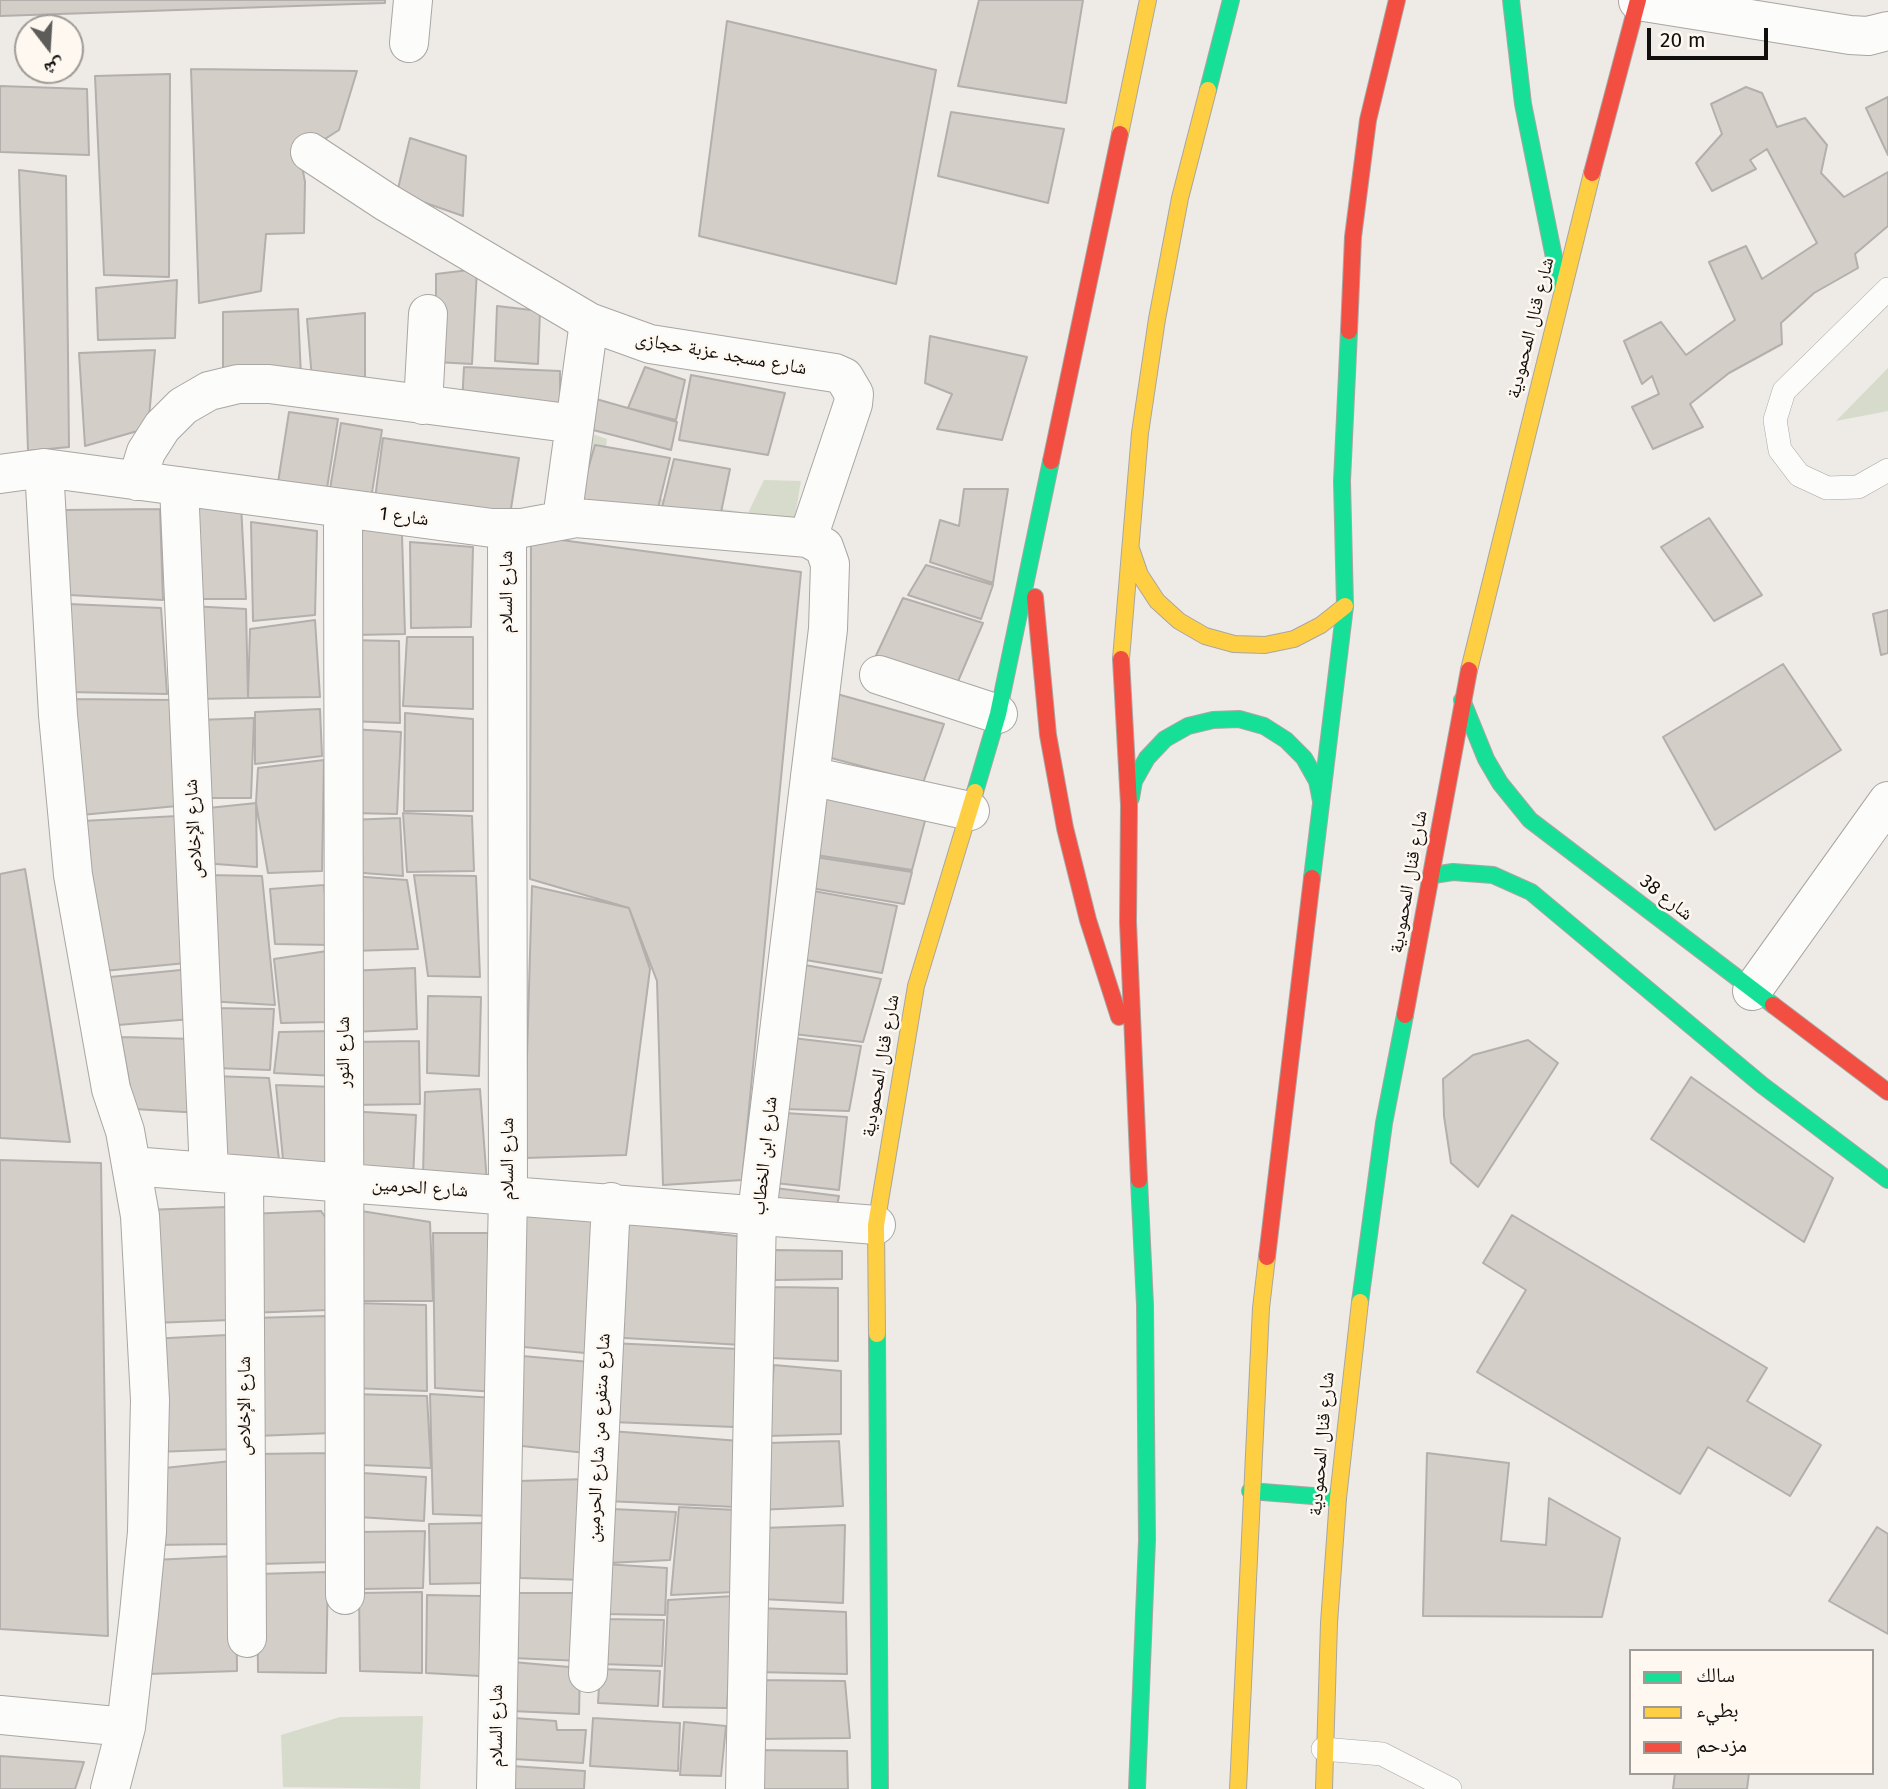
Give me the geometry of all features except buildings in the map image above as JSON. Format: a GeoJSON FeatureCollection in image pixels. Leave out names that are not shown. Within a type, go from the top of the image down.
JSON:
{"type":"FeatureCollection","features":[{"type":"Feature","properties":{"kind":"main road","name":"شارع قنال المحمودية"},"geometry":{"type":"LineString","coordinates":[[880,1789],[876,1225],[916,986],[999,714],[1148,0]]}},
{"type":"Feature","properties":{"kind":"main road"},"geometry":{"type":"LineString","coordinates":[[1136,1789],[1147,1539],[1145,1305],[1128,922],[1129,806],[1121,662],[1140,433],[1157,319],[1180,198],[1231,0]]}},
{"type":"Feature","properties":{"kind":"main road"},"geometry":{"type":"LineString","coordinates":[[1238,1789],[1250,1491],[1261,1308],[1345,606],[1342,481],[1353,237],[1368,120],[1397,0]]}},
{"type":"Feature","properties":{"kind":"main road"},"geometry":{"type":"LineString","coordinates":[[1511,0],[1523,104],[1561,292]]}},
{"type":"Feature","properties":{"kind":"main road","name":"شارع قنال المحمودية"},"geometry":{"type":"LineString","coordinates":[[1324,1789],[1323,1749],[1338,1498],[1350,1372],[1377,1173],[1433,875],[1462,700],[1561,292],[1638,0]]}},
{"type":"Feature","properties":{"kind":"main road"},"geometry":{"type":"LineString","coordinates":[[1032,546],[1037,641],[1048,735],[1065,828],[1088,920],[1136,1070]]}},
{"type":"Feature","properties":{"kind":"main road"},"geometry":{"type":"LineString","coordinates":[[1130,547],[1140,575],[1157,601],[1179,621],[1205,636],[1234,644],[1265,645],[1294,639],[1321,625],[1345,606]]}},
{"type":"Feature","properties":{"kind":"main road","name":"شارع 38"},"geometry":{"type":"LineString","coordinates":[[1462,700],[1486,759],[1500,783],[1530,820],[1888,1092]]}},
{"type":"Feature","properties":{"kind":"main road"},"geometry":{"type":"LineString","coordinates":[[1129,806],[1141,769],[1165,739],[1188,726],[1213,720],[1239,719],[1264,726],[1286,740],[1304,758],[1317,781],[1322,807]]}},
{"type":"Feature","properties":{"kind":"main road"},"geometry":{"type":"LineString","coordinates":[[1433,875],[1453,872],[1493,875],[1531,892],[1762,1085],[1888,1180]]}},
{"type":"Feature","properties":{"kind":"main road"},"geometry":{"type":"LineString","coordinates":[[1250,1491],[1338,1498]]}},
{"type":"Feature","properties":{"kind":"street"},"geometry":{"type":"LineString","coordinates":[[409,43],[413,0]]}},
{"type":"Feature","properties":{"kind":"street"},"geometry":{"type":"LineString","coordinates":[[1638,0],[1850,35],[1868,36],[1888,31]]}},
{"type":"Feature","properties":{"kind":"street","name":"شارع مسجد عزبة حجازى"},"geometry":{"type":"LineString","coordinates":[[310,152],[386,202],[589,322],[650,344],[835,373],[844,377],[854,394],[853,404],[808,538]]}},
{"type":"Feature","properties":{"kind":"street"},"geometry":{"type":"LineString","coordinates":[[423,405],[428,314]]}},
{"type":"Feature","properties":{"kind":"street"},"geometry":{"type":"LineString","coordinates":[[562,519],[589,322]]}},
{"type":"Feature","properties":{"kind":"street"},"geometry":{"type":"LineString","coordinates":[[137,481],[146,452],[162,427],[183,406],[219,389],[238,384],[269,384],[575,424]]}},
{"type":"Feature","properties":{"kind":"street"},"geometry":{"type":"LineString","coordinates":[[44,468],[58,715],[73,875],[111,1089],[132,1166],[141,1229],[150,1400],[150,1468],[142,1587],[125,1727],[110,1789]]}},
{"type":"Feature","properties":{"kind":"street","name":"شارع 1"},"geometry":{"type":"LineString","coordinates":[[0,474],[44,468],[507,529],[576,517],[808,538]]}},
{"type":"Feature","properties":{"kind":"street","name":"شارع الإخلاص"},"geometry":{"type":"LineString","coordinates":[[179,486],[227,1173],[247,1638]]}},
{"type":"Feature","properties":{"kind":"street","name":"شارع النور"},"geometry":{"type":"LineString","coordinates":[[343,509],[345,1595]]}},
{"type":"Feature","properties":{"kind":"street","name":"شارع السلام"},"geometry":{"type":"LineString","coordinates":[[496,1789],[508,1194],[507,529]]}},
{"type":"Feature","properties":{"kind":"street","name":"شارع ابن الخطاب"},"geometry":{"type":"LineString","coordinates":[[746,1789],[757,1213],[828,629],[829,555],[824,547],[808,538]]}},
{"type":"Feature","properties":{"kind":"street"},"geometry":{"type":"LineString","coordinates":[[878,674],[999,714]]}},
{"type":"Feature","properties":{"kind":"street"},"geometry":{"type":"LineString","coordinates":[[810,776],[970,811]]}},
{"type":"Feature","properties":{"kind":"street"},"geometry":{"type":"LineString","coordinates":[[1752,991],[1888,801]]}},
{"type":"Feature","properties":{"kind":"street","name":"شارع الحرمين"},"geometry":{"type":"LineString","coordinates":[[132,1166],[757,1213],[876,1225]]}},
{"type":"Feature","properties":{"kind":"street","name":"شارع متفرع من شارع الحرمين"},"geometry":{"type":"LineString","coordinates":[[588,1673],[611,1202]]}},
{"type":"Feature","properties":{"kind":"street"},"geometry":{"type":"LineString","coordinates":[[0,1715],[125,1727]]}},
{"type":"Feature","properties":{"kind":"lane"},"geometry":{"type":"LineString","coordinates":[[1888,289],[1784,390],[1775,420],[1780,450],[1800,475],[1827,488],[1858,487],[1888,470]]}},
{"type":"Feature","properties":{"kind":"lane"},"geometry":{"type":"LineString","coordinates":[[1323,1749],[1382,1754],[1450,1789]]}},
{"type":"Feature","properties":{"kind":"shaded area"},"geometry":{"type":"Polygon","coordinates":[[[1888,368],[1888,411],[1836,421],[1888,368]]]}},
{"type":"Feature","properties":{"kind":"shaded area"},"geometry":{"type":"Polygon","coordinates":[[[584,431],[607,439],[601,489],[748,513],[764,480],[801,481],[793,528],[573,507],[584,431]]]}},
{"type":"Feature","properties":{"kind":"shaded area"},"geometry":{"type":"Polygon","coordinates":[[[423,1716],[420,1789],[283,1787],[281,1735],[340,1717],[423,1716]]]}},
{"type":"Feature","properties":{"kind":"traffic: fast"},"geometry":{"type":"LineString","coordinates":[[1208,90],[1231,0]]}},
{"type":"Feature","properties":{"kind":"traffic: fast"},"geometry":{"type":"LineString","coordinates":[[1511,0],[1523,104],[1560,287]]}},
{"type":"Feature","properties":{"kind":"traffic: fast"},"geometry":{"type":"LineString","coordinates":[[1312,878],[1345,606],[1342,481],[1349,331]]}},
{"type":"Feature","properties":{"kind":"traffic: fast"},"geometry":{"type":"LineString","coordinates":[[975,792],[998,714],[1051,461]]}},
{"type":"Feature","properties":{"kind":"traffic: fast"},"geometry":{"type":"LineString","coordinates":[[1462,700],[1486,759],[1500,783],[1530,820],[1773,1005]]}},
{"type":"Feature","properties":{"kind":"traffic: fast"},"geometry":{"type":"LineString","coordinates":[[1131,798],[1134,781],[1147,758],[1165,739],[1188,726],[1213,720],[1239,719],[1264,726],[1286,740],[1304,758],[1317,781],[1321,801]]}},
{"type":"Feature","properties":{"kind":"traffic: fast"},"geometry":{"type":"LineString","coordinates":[[1433,875],[1453,872],[1493,875],[1531,892],[1762,1085],[1888,1180]]}},
{"type":"Feature","properties":{"kind":"traffic: fast"},"geometry":{"type":"LineString","coordinates":[[1360,1302],[1384,1123],[1405,1015]]}},
{"type":"Feature","properties":{"kind":"traffic: fast"},"geometry":{"type":"LineString","coordinates":[[1137,1789],[1147,1540],[1145,1305],[1139,1180]]}},
{"type":"Feature","properties":{"kind":"traffic: fast"},"geometry":{"type":"LineString","coordinates":[[877,1334],[880,1789]]}},
{"type":"Feature","properties":{"kind":"traffic: fast"},"geometry":{"type":"LineString","coordinates":[[1250,1491],[1338,1498]]}},
{"type":"Feature","properties":{"kind":"traffic: slow"},"geometry":{"type":"LineString","coordinates":[[1120,134],[1148,0]]}},
{"type":"Feature","properties":{"kind":"traffic: slow"},"geometry":{"type":"LineString","coordinates":[[1121,659],[1140,433],[1157,319],[1180,198],[1208,90]]}},
{"type":"Feature","properties":{"kind":"traffic: slow"},"geometry":{"type":"LineString","coordinates":[[1469,670],[1592,173]]}},
{"type":"Feature","properties":{"kind":"traffic: slow"},"geometry":{"type":"LineString","coordinates":[[1131,549],[1140,575],[1157,601],[1179,621],[1205,636],[1234,644],[1265,645],[1294,639],[1321,625],[1345,606]]}},
{"type":"Feature","properties":{"kind":"traffic: slow"},"geometry":{"type":"LineString","coordinates":[[877,1334],[876,1225],[916,986],[975,792]]}},
{"type":"Feature","properties":{"kind":"traffic: slow"},"geometry":{"type":"LineString","coordinates":[[1238,1789],[1261,1308],[1267,1257]]}},
{"type":"Feature","properties":{"kind":"traffic: slow"},"geometry":{"type":"LineString","coordinates":[[1324,1789],[1329,1623],[1338,1498],[1360,1302]]}},
{"type":"Feature","properties":{"kind":"traffic: jam"},"geometry":{"type":"LineString","coordinates":[[1349,331],[1353,237],[1368,120],[1397,0]]}},
{"type":"Feature","properties":{"kind":"traffic: jam"},"geometry":{"type":"LineString","coordinates":[[1592,173],[1638,0]]}},
{"type":"Feature","properties":{"kind":"traffic: jam"},"geometry":{"type":"LineString","coordinates":[[1051,461],[1120,134]]}},
{"type":"Feature","properties":{"kind":"traffic: jam"},"geometry":{"type":"LineString","coordinates":[[1035,597],[1048,735],[1065,828],[1088,920],[1119,1017]]}},
{"type":"Feature","properties":{"kind":"traffic: jam"},"geometry":{"type":"LineString","coordinates":[[1121,659],[1129,805],[1128,922],[1139,1180]]}},
{"type":"Feature","properties":{"kind":"traffic: jam"},"geometry":{"type":"LineString","coordinates":[[1405,1015],[1469,670]]}},
{"type":"Feature","properties":{"kind":"traffic: jam"},"geometry":{"type":"LineString","coordinates":[[1267,1257],[1312,878]]}},
{"type":"Feature","properties":{"kind":"traffic: jam"},"geometry":{"type":"LineString","coordinates":[[1773,1005],[1888,1092]]}}]}
